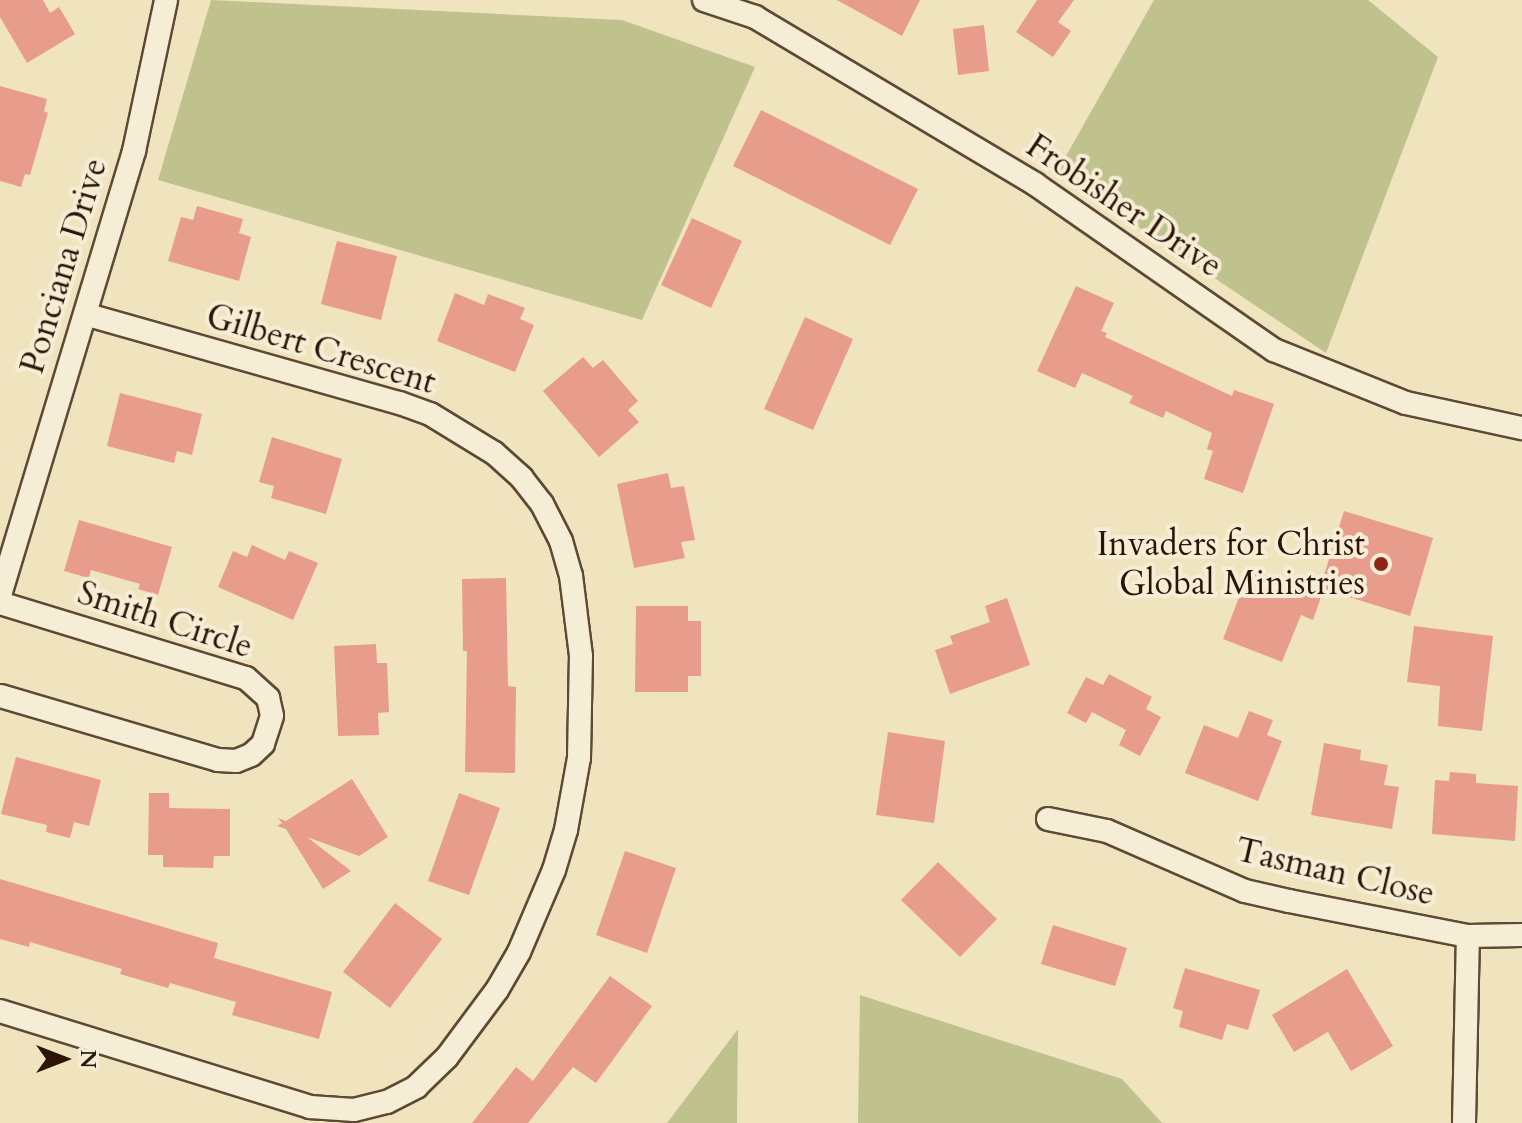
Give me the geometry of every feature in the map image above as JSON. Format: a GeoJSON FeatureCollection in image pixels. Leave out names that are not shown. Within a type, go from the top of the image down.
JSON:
{"type":"FeatureCollection","features":[{"type":"Feature","properties":{"kind":"street","name":"Ponciana Drive"},"geometry":{"type":"LineString","coordinates":[[0,595],[134,151],[166,0]]}},
{"type":"Feature","properties":{"kind":"street","name":"Frobisher Drive"},"geometry":{"type":"LineString","coordinates":[[704,0],[759,9],[1035,184],[1274,350],[1406,403],[1522,428]]}},
{"type":"Feature","properties":{"kind":"street","name":"Gilbert Crescent"},"geometry":{"type":"LineString","coordinates":[[0,1011],[310,1107],[354,1110],[387,1102],[416,1087],[447,1057],[497,990],[519,952],[554,870],[566,830],[579,758],[581,656],[571,576],[561,541],[542,504],[522,478],[494,453],[430,414],[85,314]]}},
{"type":"Feature","properties":{"kind":"street","name":"Smith Circle"},"geometry":{"type":"LineString","coordinates":[[0,603],[246,678],[268,698],[272,716],[263,744],[251,755],[236,761],[218,760],[0,696]]}},
{"type":"Feature","properties":{"kind":"street","name":"Tasman Close"},"geometry":{"type":"LineString","coordinates":[[1048,819],[1078,823],[1117,835],[1245,891],[1400,925],[1468,936],[1522,935]]}},
{"type":"Feature","properties":{"kind":"street"},"geometry":{"type":"LineString","coordinates":[[1464,1123],[1468,936]]}},
{"type":"Feature","properties":{"kind":"green space"},"geometry":{"type":"Polygon","coordinates":[[[211,0],[622,20],[755,67],[642,320],[158,180],[211,0]]]}},
{"type":"Feature","properties":{"kind":"green space"},"geometry":{"type":"Polygon","coordinates":[[[1154,0],[1368,0],[1438,57],[1326,353],[1057,172],[1154,0]]]}},
{"type":"Feature","properties":{"kind":"green space"},"geometry":{"type":"Polygon","coordinates":[[[860,995],[1122,1079],[1162,1123],[858,1123],[860,995]]]}},
{"type":"Feature","properties":{"kind":"green space"},"geometry":{"type":"Polygon","coordinates":[[[738,1029],[737,1123],[667,1123],[738,1029]]]}},
{"type":"Feature","properties":{"kind":"building"},"geometry":{"type":"Polygon","coordinates":[[[0,0],[43,0],[50,13],[59,7],[75,34],[27,63],[0,17],[0,0]]]}},
{"type":"Feature","properties":{"kind":"building"},"geometry":{"type":"Polygon","coordinates":[[[837,0],[920,0],[902,36],[837,0]]]}},
{"type":"Feature","properties":{"kind":"building"},"geometry":{"type":"Polygon","coordinates":[[[1037,0],[1074,0],[1058,22],[1071,31],[1053,57],[1016,32],[1037,0]]]}},
{"type":"Feature","properties":{"kind":"building"},"geometry":{"type":"Polygon","coordinates":[[[984,25],[989,71],[958,75],[953,29],[984,25]]]}},
{"type":"Feature","properties":{"kind":"building"},"geometry":{"type":"Polygon","coordinates":[[[0,86],[47,99],[44,111],[48,113],[30,175],[25,174],[21,187],[0,181],[0,86]]]}},
{"type":"Feature","properties":{"kind":"building"},"geometry":{"type":"Polygon","coordinates":[[[761,110],[918,189],[890,245],[733,166],[761,110]]]}},
{"type":"Feature","properties":{"kind":"building"},"geometry":{"type":"Polygon","coordinates":[[[197,206],[243,219],[239,233],[251,237],[239,281],[168,261],[181,217],[193,220],[197,206]]]}},
{"type":"Feature","properties":{"kind":"building"},"geometry":{"type":"Polygon","coordinates":[[[692,218],[742,241],[711,308],[661,285],[692,218]]]}},
{"type":"Feature","properties":{"kind":"building"},"geometry":{"type":"Polygon","coordinates":[[[337,241],[397,256],[381,320],[321,304],[337,241]]]}},
{"type":"Feature","properties":{"kind":"building"},"geometry":{"type":"Polygon","coordinates":[[[1076,286],[1114,303],[1101,331],[1107,333],[1105,337],[1232,396],[1234,390],[1274,404],[1243,493],[1204,479],[1213,451],[1207,449],[1212,433],[1166,411],[1163,418],[1129,403],[1133,396],[1082,373],[1075,388],[1037,371],[1076,286]]]}},
{"type":"Feature","properties":{"kind":"building"},"geometry":{"type":"Polygon","coordinates":[[[455,293],[484,305],[488,294],[525,308],[520,319],[534,325],[515,372],[437,341],[455,293]]]}},
{"type":"Feature","properties":{"kind":"building"},"geometry":{"type":"Polygon","coordinates":[[[805,317],[853,339],[813,430],[764,409],[805,317]]]}},
{"type":"Feature","properties":{"kind":"building"},"geometry":{"type":"Polygon","coordinates":[[[583,357],[593,368],[603,360],[638,401],[628,410],[639,422],[599,457],[543,391],[583,357]]]}},
{"type":"Feature","properties":{"kind":"building"},"geometry":{"type":"Polygon","coordinates":[[[120,393],[202,414],[192,455],[177,451],[174,463],[107,446],[120,393]]]}},
{"type":"Feature","properties":{"kind":"building"},"geometry":{"type":"Polygon","coordinates":[[[272,437],[342,459],[326,514],[271,498],[274,486],[259,482],[272,437]]]}},
{"type":"Feature","properties":{"kind":"building"},"geometry":{"type":"Polygon","coordinates":[[[668,473],[671,488],[684,486],[695,540],[681,542],[685,558],[634,568],[617,484],[668,473]]]}},
{"type":"Feature","properties":{"kind":"building"},"geometry":{"type":"Polygon","coordinates":[[[1344,511],[1433,538],[1410,616],[1320,588],[1344,511]]]}},
{"type":"Feature","properties":{"kind":"building"},"geometry":{"type":"Polygon","coordinates":[[[79,520],[172,547],[158,595],[138,589],[140,584],[91,570],[89,578],[64,571],[79,520]]]}},
{"type":"Feature","properties":{"kind":"building"},"geometry":{"type":"Polygon","coordinates":[[[252,545],[285,560],[289,551],[318,563],[293,620],[218,587],[233,551],[247,557],[252,545]]]}},
{"type":"Feature","properties":{"kind":"building"},"geometry":{"type":"Polygon","coordinates":[[[1250,569],[1321,597],[1313,620],[1301,615],[1282,662],[1223,639],[1250,569]]]}},
{"type":"Feature","properties":{"kind":"building"},"geometry":{"type":"Polygon","coordinates":[[[506,578],[508,686],[516,687],[515,773],[465,772],[467,651],[463,651],[462,579],[506,578]]]}},
{"type":"Feature","properties":{"kind":"building"},"geometry":{"type":"Polygon","coordinates":[[[1007,598],[1030,665],[950,694],[935,650],[953,644],[950,636],[990,622],[985,606],[1007,598]]]}},
{"type":"Feature","properties":{"kind":"building"},"geometry":{"type":"Polygon","coordinates":[[[636,606],[688,606],[688,621],[701,621],[701,676],[688,676],[688,692],[635,692],[636,606]]]}},
{"type":"Feature","properties":{"kind":"building"},"geometry":{"type":"Polygon","coordinates":[[[1414,626],[1493,636],[1482,731],[1438,726],[1440,686],[1407,682],[1414,626]]]}},
{"type":"Feature","properties":{"kind":"building"},"geometry":{"type":"Polygon","coordinates":[[[376,644],[377,663],[387,663],[389,712],[378,713],[379,735],[338,736],[334,646],[376,644]]]}},
{"type":"Feature","properties":{"kind":"building"},"geometry":{"type":"Polygon","coordinates":[[[1109,674],[1152,697],[1146,709],[1161,717],[1140,756],[1119,745],[1126,730],[1092,712],[1086,723],[1067,713],[1086,677],[1103,685],[1109,674]]]}},
{"type":"Feature","properties":{"kind":"building"},"geometry":{"type":"Polygon","coordinates":[[[1249,711],[1273,720],[1267,735],[1282,741],[1258,801],[1185,773],[1204,725],[1238,738],[1249,711]]]}},
{"type":"Feature","properties":{"kind":"building"},"geometry":{"type":"Polygon","coordinates":[[[888,732],[945,741],[934,823],[876,815],[888,732]]]}},
{"type":"Feature","properties":{"kind":"building"},"geometry":{"type":"Polygon","coordinates":[[[1324,743],[1361,750],[1360,760],[1388,765],[1384,785],[1399,787],[1392,829],[1311,815],[1324,743]]]}},
{"type":"Feature","properties":{"kind":"building"},"geometry":{"type":"Polygon","coordinates":[[[16,757],[101,780],[89,826],[74,822],[70,838],[46,832],[47,825],[1,814],[16,757]]]}},
{"type":"Feature","properties":{"kind":"building"},"geometry":{"type":"Polygon","coordinates":[[[1450,772],[1476,774],[1476,783],[1518,786],[1515,841],[1432,834],[1435,780],[1449,781],[1450,772]]]}},
{"type":"Feature","properties":{"kind":"building"},"geometry":{"type":"Polygon","coordinates":[[[352,779],[388,837],[359,856],[307,837],[351,871],[323,889],[286,829],[277,826],[282,823],[278,818],[286,821],[352,779]]]}},
{"type":"Feature","properties":{"kind":"building"},"geometry":{"type":"Polygon","coordinates":[[[149,793],[169,793],[169,808],[230,809],[230,856],[214,856],[213,868],[163,867],[163,855],[148,855],[149,793]]]}},
{"type":"Feature","properties":{"kind":"building"},"geometry":{"type":"Polygon","coordinates":[[[459,793],[500,808],[469,895],[428,881],[459,793]]]}},
{"type":"Feature","properties":{"kind":"building"},"geometry":{"type":"Polygon","coordinates":[[[625,851],[676,868],[647,953],[596,935],[625,851]]]}},
{"type":"Feature","properties":{"kind":"building"},"geometry":{"type":"Polygon","coordinates":[[[938,862],[997,919],[960,957],[901,900],[938,862]]]}},
{"type":"Feature","properties":{"kind":"building"},"geometry":{"type":"Polygon","coordinates":[[[0,879],[218,943],[214,958],[332,992],[319,1039],[232,1015],[236,1002],[170,983],[168,988],[120,974],[122,969],[30,942],[29,947],[0,939],[0,879]]]}},
{"type":"Feature","properties":{"kind":"building"},"geometry":{"type":"Polygon","coordinates":[[[395,903],[442,939],[390,1008],[343,972],[395,903]]]}},
{"type":"Feature","properties":{"kind":"building"},"geometry":{"type":"Polygon","coordinates":[[[1053,925],[1127,948],[1115,986],[1041,964],[1053,925]]]}},
{"type":"Feature","properties":{"kind":"building"},"geometry":{"type":"Polygon","coordinates":[[[1185,968],[1260,990],[1248,1030],[1227,1024],[1222,1040],[1179,1027],[1183,1011],[1173,1008],[1185,968]]]}},
{"type":"Feature","properties":{"kind":"building"},"geometry":{"type":"Polygon","coordinates":[[[1347,969],[1393,1046],[1351,1071],[1328,1032],[1294,1052],[1272,1015],[1347,969]]]}},
{"type":"Feature","properties":{"kind":"building"},"geometry":{"type":"Polygon","coordinates":[[[610,976],[652,1006],[596,1083],[573,1067],[528,1123],[472,1123],[516,1067],[533,1081],[610,976]]]}},
{"type":"Feature","properties":{"kind":"place","name":"Invaders for Christ Global Ministries"},"geometry":{"type":"Point","coordinates":[1381,564]}}]}
